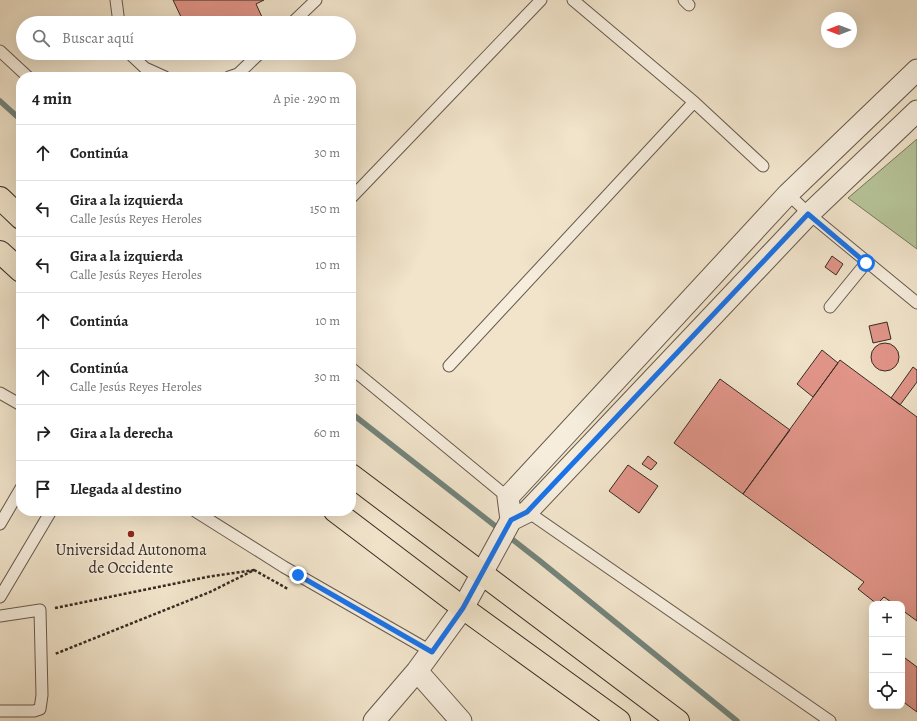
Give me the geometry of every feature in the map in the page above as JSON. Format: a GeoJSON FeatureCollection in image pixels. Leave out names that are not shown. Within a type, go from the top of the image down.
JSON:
{"type":"FeatureCollection","features":[{"type":"Feature","properties":{"kind":"main road"},"geometry":{"type":"LineString","coordinates":[[0,198],[16,213]]}},
{"type":"Feature","properties":{"kind":"main road"},"geometry":{"type":"LineString","coordinates":[[0,252],[16,266]]}},
{"type":"Feature","properties":{"kind":"main road"},"geometry":{"type":"LineString","coordinates":[[356,478],[487,564],[678,721]]}},
{"type":"Feature","properties":{"kind":"main road"},"geometry":{"type":"LineString","coordinates":[[341,516],[463,608],[619,721]]}},
{"type":"Feature","properties":{"kind":"street"},"geometry":{"type":"LineString","coordinates":[[515,519],[508,497],[788,194],[917,70]]}},
{"type":"Feature","properties":{"kind":"street"},"geometry":{"type":"LineString","coordinates":[[374,721],[432,652],[463,608],[487,564],[515,519],[808,214],[917,111]]}},
{"type":"Feature","properties":{"kind":"street"},"geometry":{"type":"LineString","coordinates":[[417,671],[461,721]]}},
{"type":"Feature","properties":{"kind":"lane"},"geometry":{"type":"LineString","coordinates":[[116,0],[118,16]]}},
{"type":"Feature","properties":{"kind":"lane"},"geometry":{"type":"LineString","coordinates":[[299,16],[316,0]]}},
{"type":"Feature","properties":{"kind":"lane"},"geometry":{"type":"LineString","coordinates":[[356,193],[541,0]]}},
{"type":"Feature","properties":{"kind":"lane"},"geometry":{"type":"LineString","coordinates":[[573,0],[694,102],[763,166]]}},
{"type":"Feature","properties":{"kind":"lane"},"geometry":{"type":"LineString","coordinates":[[0,51],[23,72]]}},
{"type":"Feature","properties":{"kind":"lane"},"geometry":{"type":"LineString","coordinates":[[136,60],[145,68],[154,72]]}},
{"type":"Feature","properties":{"kind":"lane"},"geometry":{"type":"LineString","coordinates":[[240,72],[253,60]]}},
{"type":"Feature","properties":{"kind":"lane"},"geometry":{"type":"LineString","coordinates":[[449,366],[694,102]]}},
{"type":"Feature","properties":{"kind":"lane"},"geometry":{"type":"LineString","coordinates":[[788,194],[808,214],[866,263],[917,302]]}},
{"type":"Feature","properties":{"kind":"lane"},"geometry":{"type":"LineString","coordinates":[[830,307],[866,263]]}},
{"type":"Feature","properties":{"kind":"lane"},"geometry":{"type":"LineString","coordinates":[[356,372],[508,497]]}},
{"type":"Feature","properties":{"kind":"lane"},"geometry":{"type":"LineString","coordinates":[[0,393],[16,402]]}},
{"type":"Feature","properties":{"kind":"lane"},"geometry":{"type":"LineString","coordinates":[[0,524],[16,497]]}},
{"type":"Feature","properties":{"kind":"lane"},"geometry":{"type":"LineString","coordinates":[[0,597],[48,516]]}},
{"type":"Feature","properties":{"kind":"lane"},"geometry":{"type":"LineString","coordinates":[[203,516],[284,567],[432,652]]}},
{"type":"Feature","properties":{"kind":"lane"},"geometry":{"type":"LineString","coordinates":[[515,519],[830,721]]}},
{"type":"Feature","properties":{"kind":"lane"},"geometry":{"type":"LineString","coordinates":[[0,616],[40,610],[42,659],[42,695],[40,708],[34,711],[0,711]]}},
{"type":"Feature","properties":{"kind":"path"},"geometry":{"type":"LineString","coordinates":[[40,610],[207,577],[254,570],[210,592],[42,659]]}},
{"type":"Feature","properties":{"kind":"green space"},"geometry":{"type":"Polygon","coordinates":[[[917,139],[917,249],[848,198],[917,139]]]}},
{"type":"Feature","properties":{"kind":"building"},"geometry":{"type":"Polygon","coordinates":[[[173,0],[264,0],[256,4],[262,16],[181,16],[173,0]]]}},
{"type":"Feature","properties":{"kind":"building"},"geometry":{"type":"Polygon","coordinates":[[[832,256],[843,264],[836,275],[825,267],[832,256]]]}},
{"type":"Feature","properties":{"kind":"building"},"geometry":{"type":"Polygon","coordinates":[[[887,322],[891,339],[873,343],[869,326],[887,322]]]}},
{"type":"Feature","properties":{"kind":"building"},"geometry":{"type":"Polygon","coordinates":[[[885,343],[895,347],[899,357],[895,367],[885,371],[875,367],[871,357],[875,347],[885,343]]]}},
{"type":"Feature","properties":{"kind":"building"},"geometry":{"type":"Polygon","coordinates":[[[822,350],[838,363],[813,397],[797,384],[822,350]]]}},
{"type":"Feature","properties":{"kind":"building"},"geometry":{"type":"Polygon","coordinates":[[[840,360],[917,417],[917,621],[905,612],[905,601],[890,601],[884,597],[880,601],[873,601],[858,589],[864,582],[743,494],[840,360]]]}},
{"type":"Feature","properties":{"kind":"building"},"geometry":{"type":"Polygon","coordinates":[[[913,367],[917,370],[917,382],[900,405],[891,398],[913,367]]]}},
{"type":"Feature","properties":{"kind":"building"},"geometry":{"type":"Polygon","coordinates":[[[720,379],[790,430],[743,494],[674,443],[720,379]]]}},
{"type":"Feature","properties":{"kind":"building"},"geometry":{"type":"Polygon","coordinates":[[[648,456],[657,463],[651,470],[642,464],[648,456]]]}},
{"type":"Feature","properties":{"kind":"building"},"geometry":{"type":"Polygon","coordinates":[[[628,465],[658,486],[639,513],[609,491],[628,465]]]}},
{"type":"Feature","properties":{"kind":"building"},"geometry":{"type":"Polygon","coordinates":[[[905,658],[917,667],[917,712],[905,703],[905,658]]]}},
{"type":"Feature","properties":{"kind":"waterway"},"geometry":{"type":"LineString","coordinates":[[0,101],[16,115]]}},
{"type":"Feature","properties":{"kind":"waterway"},"geometry":{"type":"LineString","coordinates":[[356,417],[540,561],[737,721]]}},
{"type":"Feature","properties":{"kind":"place","name":"Universidad Autonoma de Occidente"},"geometry":{"type":"Point","coordinates":[131,534]}},
{"type":"Feature","properties":{"kind":"route"},"geometry":{"type":"LineString","coordinates":[[298,575],[432,652],[463,608],[482,574],[491,554],[511,520],[527,512],[808,214],[866,263]]}}]}
